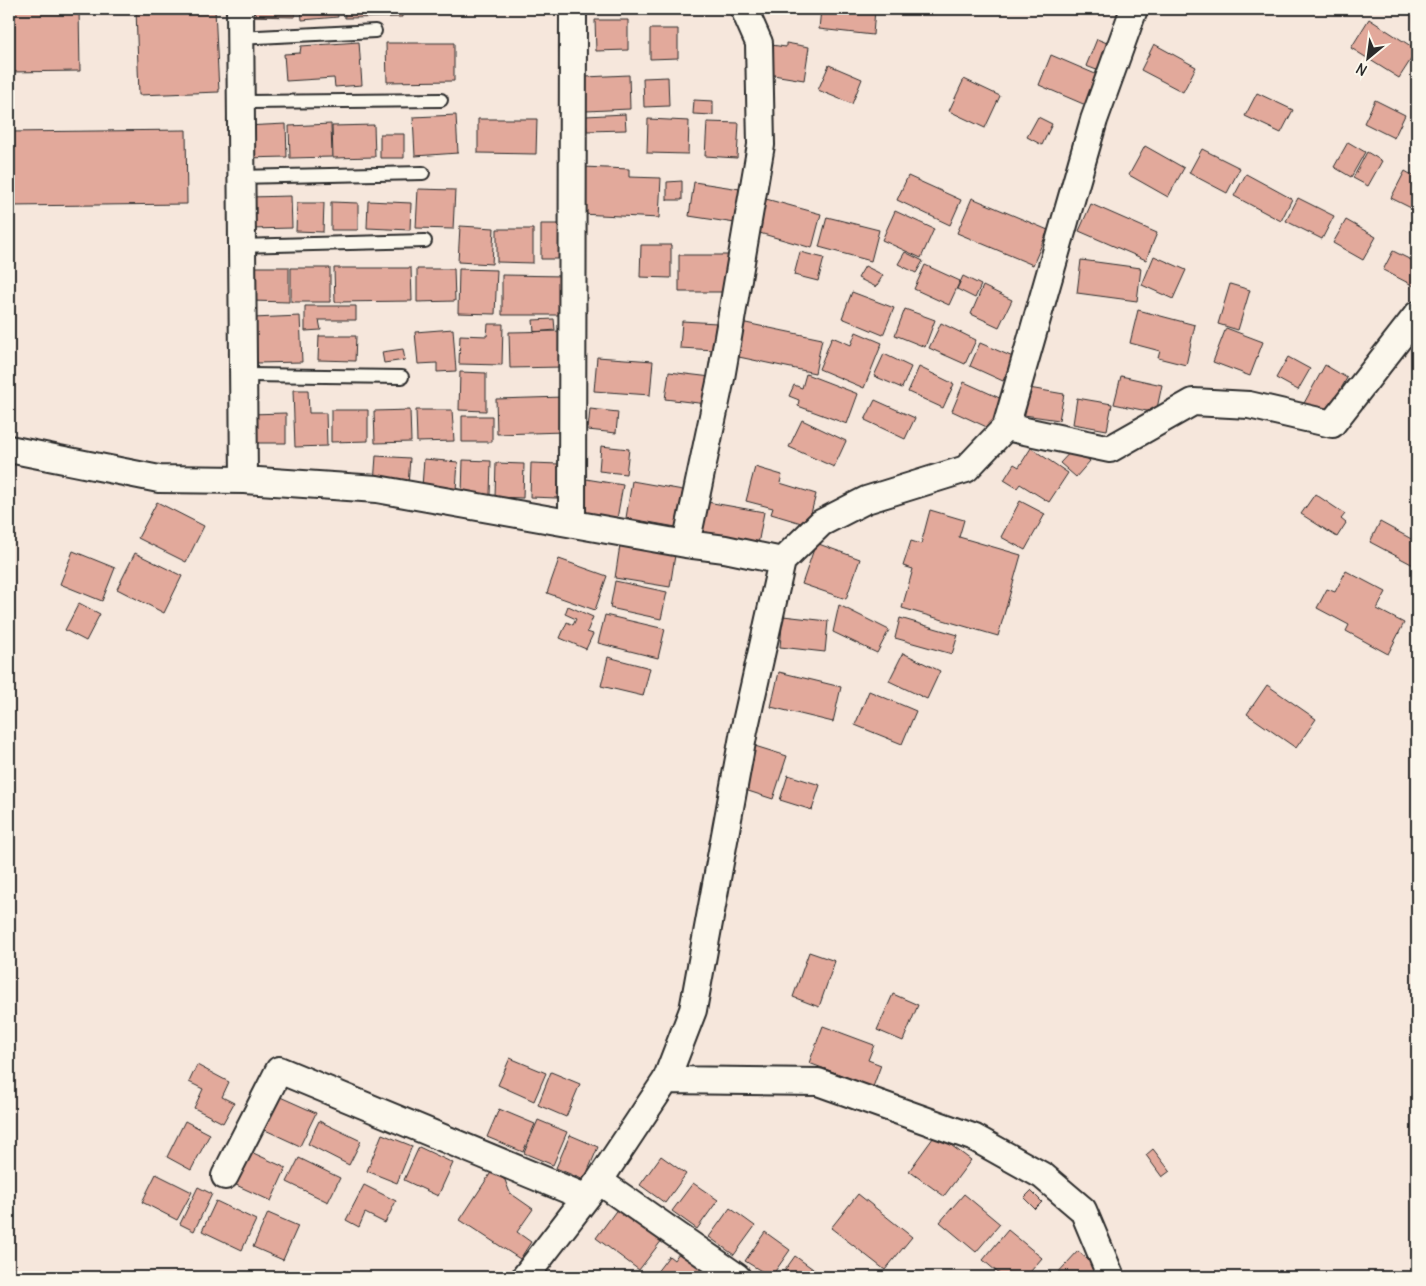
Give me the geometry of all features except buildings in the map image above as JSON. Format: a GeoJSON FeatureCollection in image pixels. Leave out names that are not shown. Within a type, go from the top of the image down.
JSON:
{"type":"FeatureCollection","features":[{"type":"Feature","properties":{"kind":"street"},"geometry":{"type":"LineString","coordinates":[[240,9],[244,480]]}},
{"type":"Feature","properties":{"kind":"street"},"geometry":{"type":"LineString","coordinates":[[572,9],[572,522]]}},
{"type":"Feature","properties":{"kind":"street"},"geometry":{"type":"LineString","coordinates":[[686,544],[721,378],[761,145],[759,43],[744,9]]}},
{"type":"Feature","properties":{"kind":"street"},"geometry":{"type":"LineString","coordinates":[[525,1277],[592,1189],[666,1080],[693,1010],[744,731],[782,561],[821,523],[866,500],[966,469],[1006,427],[1094,120],[1134,9]]}},
{"type":"Feature","properties":{"kind":"street"},"geometry":{"type":"LineString","coordinates":[[1006,427],[1110,449],[1193,402],[1249,405],[1332,424],[1417,315]]}},
{"type":"Feature","properties":{"kind":"street"},"geometry":{"type":"LineString","coordinates":[[9,448],[159,479],[244,480],[376,489],[572,522],[686,544],[725,549],[782,561]]}},
{"type":"Feature","properties":{"kind":"street"},"geometry":{"type":"LineString","coordinates":[[225,1176],[279,1070],[592,1189],[737,1277]]}},
{"type":"Feature","properties":{"kind":"street"},"geometry":{"type":"LineString","coordinates":[[666,1080],[818,1082],[975,1138],[1043,1176],[1083,1210],[1111,1277]]}},
{"type":"Feature","properties":{"kind":"lane"},"geometry":{"type":"LineString","coordinates":[[240,38],[375,31]]}},
{"type":"Feature","properties":{"kind":"lane"},"geometry":{"type":"LineString","coordinates":[[241,102],[442,100]]}},
{"type":"Feature","properties":{"kind":"lane"},"geometry":{"type":"LineString","coordinates":[[242,177],[423,173]]}},
{"type":"Feature","properties":{"kind":"lane"},"geometry":{"type":"LineString","coordinates":[[242,246],[425,241]]}},
{"type":"Feature","properties":{"kind":"lane"},"geometry":{"type":"LineString","coordinates":[[243,375],[402,376]]}}]}
